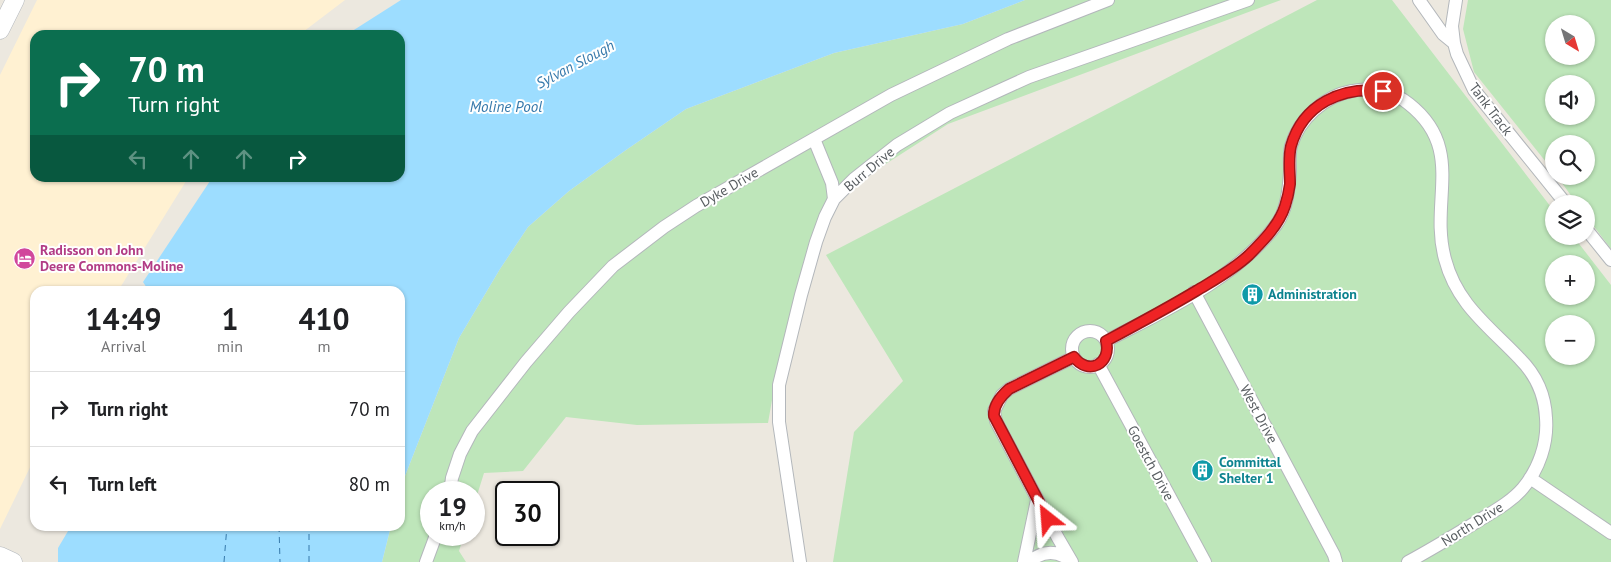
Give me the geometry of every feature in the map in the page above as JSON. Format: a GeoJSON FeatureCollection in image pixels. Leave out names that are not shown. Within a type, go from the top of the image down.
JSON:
{"type":"FeatureCollection","features":[{"type":"Feature","properties":{"kind":"main road"},"geometry":{"type":"LineString","coordinates":[[0,30],[15,0]]}},
{"type":"Feature","properties":{"kind":"main road"},"geometry":{"type":"LineString","coordinates":[[0,556],[13,562]]}},
{"type":"Feature","properties":{"kind":"street","name":"Dyke Drive"},"geometry":{"type":"LineString","coordinates":[[452,481],[460,454],[472,431],[526,362],[568,312],[613,266],[664,227],[688,211],[891,95],[1008,39],[1108,0]]}},
{"type":"Feature","properties":{"kind":"street","name":"Burr Drive"},"geometry":{"type":"LineString","coordinates":[[800,562],[779,422],[779,385],[816,242],[834,199],[854,179],[897,145],[950,113],[1029,77],[1248,0]]}},
{"type":"Feature","properties":{"kind":"street"},"geometry":{"type":"LineString","coordinates":[[1419,0],[1443,34],[1454,43]]}},
{"type":"Feature","properties":{"kind":"street","name":"Tank Track"},"geometry":{"type":"LineString","coordinates":[[1456,0],[1452,26],[1454,43],[1457,54],[1474,90],[1559,195]]}},
{"type":"Feature","properties":{"kind":"street","name":"North Drive"},"geometry":{"type":"LineString","coordinates":[[1106,341],[1180,302],[1216,280],[1248,255],[1277,223],[1284,208],[1290,186],[1290,148],[1296,134],[1309,115],[1329,99],[1341,93],[1354,90],[1366,89],[1396,95],[1426,118],[1440,148],[1442,163],[1440,210],[1442,242],[1444,258],[1456,287],[1473,314],[1521,360],[1538,382],[1546,411],[1546,438],[1539,462],[1522,489],[1498,509],[1408,562]]}},
{"type":"Feature","properties":{"kind":"street"},"geometry":{"type":"LineString","coordinates":[[814,139],[832,183],[834,199]]}},
{"type":"Feature","properties":{"kind":"street"},"geometry":{"type":"LineString","coordinates":[[1595,241],[1611,260]]}},
{"type":"Feature","properties":{"kind":"street","name":"West Drive"},"geometry":{"type":"LineString","coordinates":[[1194,292],[1334,554],[1336,562]]}},
{"type":"Feature","properties":{"kind":"street"},"geometry":{"type":"LineString","coordinates":[[1093,331],[1103,336],[1106,341],[1107,352],[1098,364],[1093,366],[1082,365],[1074,357],[1072,352],[1074,340],[1082,332],[1093,331]]}},
{"type":"Feature","properties":{"kind":"street"},"geometry":{"type":"LineString","coordinates":[[1072,562],[1037,500],[994,416],[994,411],[1002,395],[1009,389],[1074,357]]}},
{"type":"Feature","properties":{"kind":"street","name":"Goestch Drive"},"geometry":{"type":"LineString","coordinates":[[1098,364],[1205,562]]}},
{"type":"Feature","properties":{"kind":"street"},"geometry":{"type":"LineString","coordinates":[[1530,478],[1611,533]]}},
{"type":"Feature","properties":{"kind":"street"},"geometry":{"type":"LineString","coordinates":[[1024,562],[1037,500]]}},
{"type":"Feature","properties":{"kind":"street"},"geometry":{"type":"LineString","coordinates":[[426,562],[432,546]]}},
{"type":"Feature","properties":{"kind":"street"},"geometry":{"type":"LineString","coordinates":[[1029,562],[1036,556],[1054,553],[1062,554],[1072,562]]}},
{"type":"Feature","properties":{"kind":"shaded area"},"geometry":{"type":"Polygon","coordinates":[[[37,0],[345,0],[306,30],[30,30],[30,182],[186,182],[121,286],[30,286],[30,467],[0,529],[0,75],[37,0]]]}},
{"type":"Feature","properties":{"kind":"green space"},"geometry":{"type":"Polygon","coordinates":[[[1025,0],[1281,0],[948,124],[828,201],[780,354],[768,423],[637,425],[566,417],[523,471],[484,473],[482,481],[420,481],[420,546],[461,546],[459,551],[466,562],[382,562],[390,531],[405,531],[405,476],[459,338],[500,269],[528,227],[569,191],[686,109],[834,53],[963,24],[1025,0]]]}},
{"type":"Feature","properties":{"kind":"green space"},"geometry":{"type":"Polygon","coordinates":[[[1317,0],[1392,0],[1545,199],[1545,245],[1580,245],[1588,255],[1545,255],[1545,305],[1595,305],[1595,264],[1611,285],[1611,562],[833,562],[854,432],[903,381],[826,255],[1317,0]]]}},
{"type":"Feature","properties":{"kind":"green space"},"geometry":{"type":"Polygon","coordinates":[[[1468,0],[1611,0],[1611,249],[1595,228],[1595,195],[1571,195],[1563,185],[1595,185],[1595,135],[1545,135],[1545,161],[1474,72],[1463,29],[1468,0]]]}},
{"type":"Feature","properties":{"kind":"water","name":"Moline Pool"},"geometry":{"type":"Polygon","coordinates":[[[401,0],[1025,0],[963,24],[834,53],[686,109],[569,191],[528,227],[500,269],[459,338],[405,476],[405,286],[146,286],[143,282],[209,182],[405,182],[405,30],[354,30],[401,0]]]}},
{"type":"Feature","properties":{"kind":"water"},"geometry":{"type":"Polygon","coordinates":[[[68,531],[390,531],[382,562],[58,562],[58,548],[68,531]]]}},
{"type":"Feature","properties":{"kind":"ferry route"},"geometry":{"type":"LineString","coordinates":[[224,562],[227,531]]}},
{"type":"Feature","properties":{"kind":"ferry route"},"geometry":{"type":"LineString","coordinates":[[279,531],[280,562]]}},
{"type":"Feature","properties":{"kind":"ferry route"},"geometry":{"type":"LineString","coordinates":[[309,531],[309,562]]}},
{"type":"Feature","properties":{"kind":"place","name":"Radisson on John Deere Commons-Moline"},"geometry":{"type":"Point","coordinates":[24,258]}},
{"type":"Feature","properties":{"kind":"place","name":"Administration"},"geometry":{"type":"Point","coordinates":[1252,294]}},
{"type":"Feature","properties":{"kind":"place","name":"Committal Shelter 1"},"geometry":{"type":"Point","coordinates":[1203,470]}},
{"type":"Feature","properties":{"kind":"route"},"geometry":{"type":"LineString","coordinates":[[1048,519],[994,416],[996,404],[1002,395],[1009,389],[1074,357],[1082,365],[1093,366],[1098,364],[1106,357],[1108,347],[1106,341],[1180,302],[1233,268],[1248,255],[1277,223],[1284,208],[1290,186],[1290,148],[1296,134],[1309,115],[1329,99],[1341,93],[1366,89],[1383,91]]}},
{"type":"Feature","properties":{"kind":"water label","name":"Sylvan Slough"},"geometry":{"type":"Point","coordinates":[575,64]}}]}
